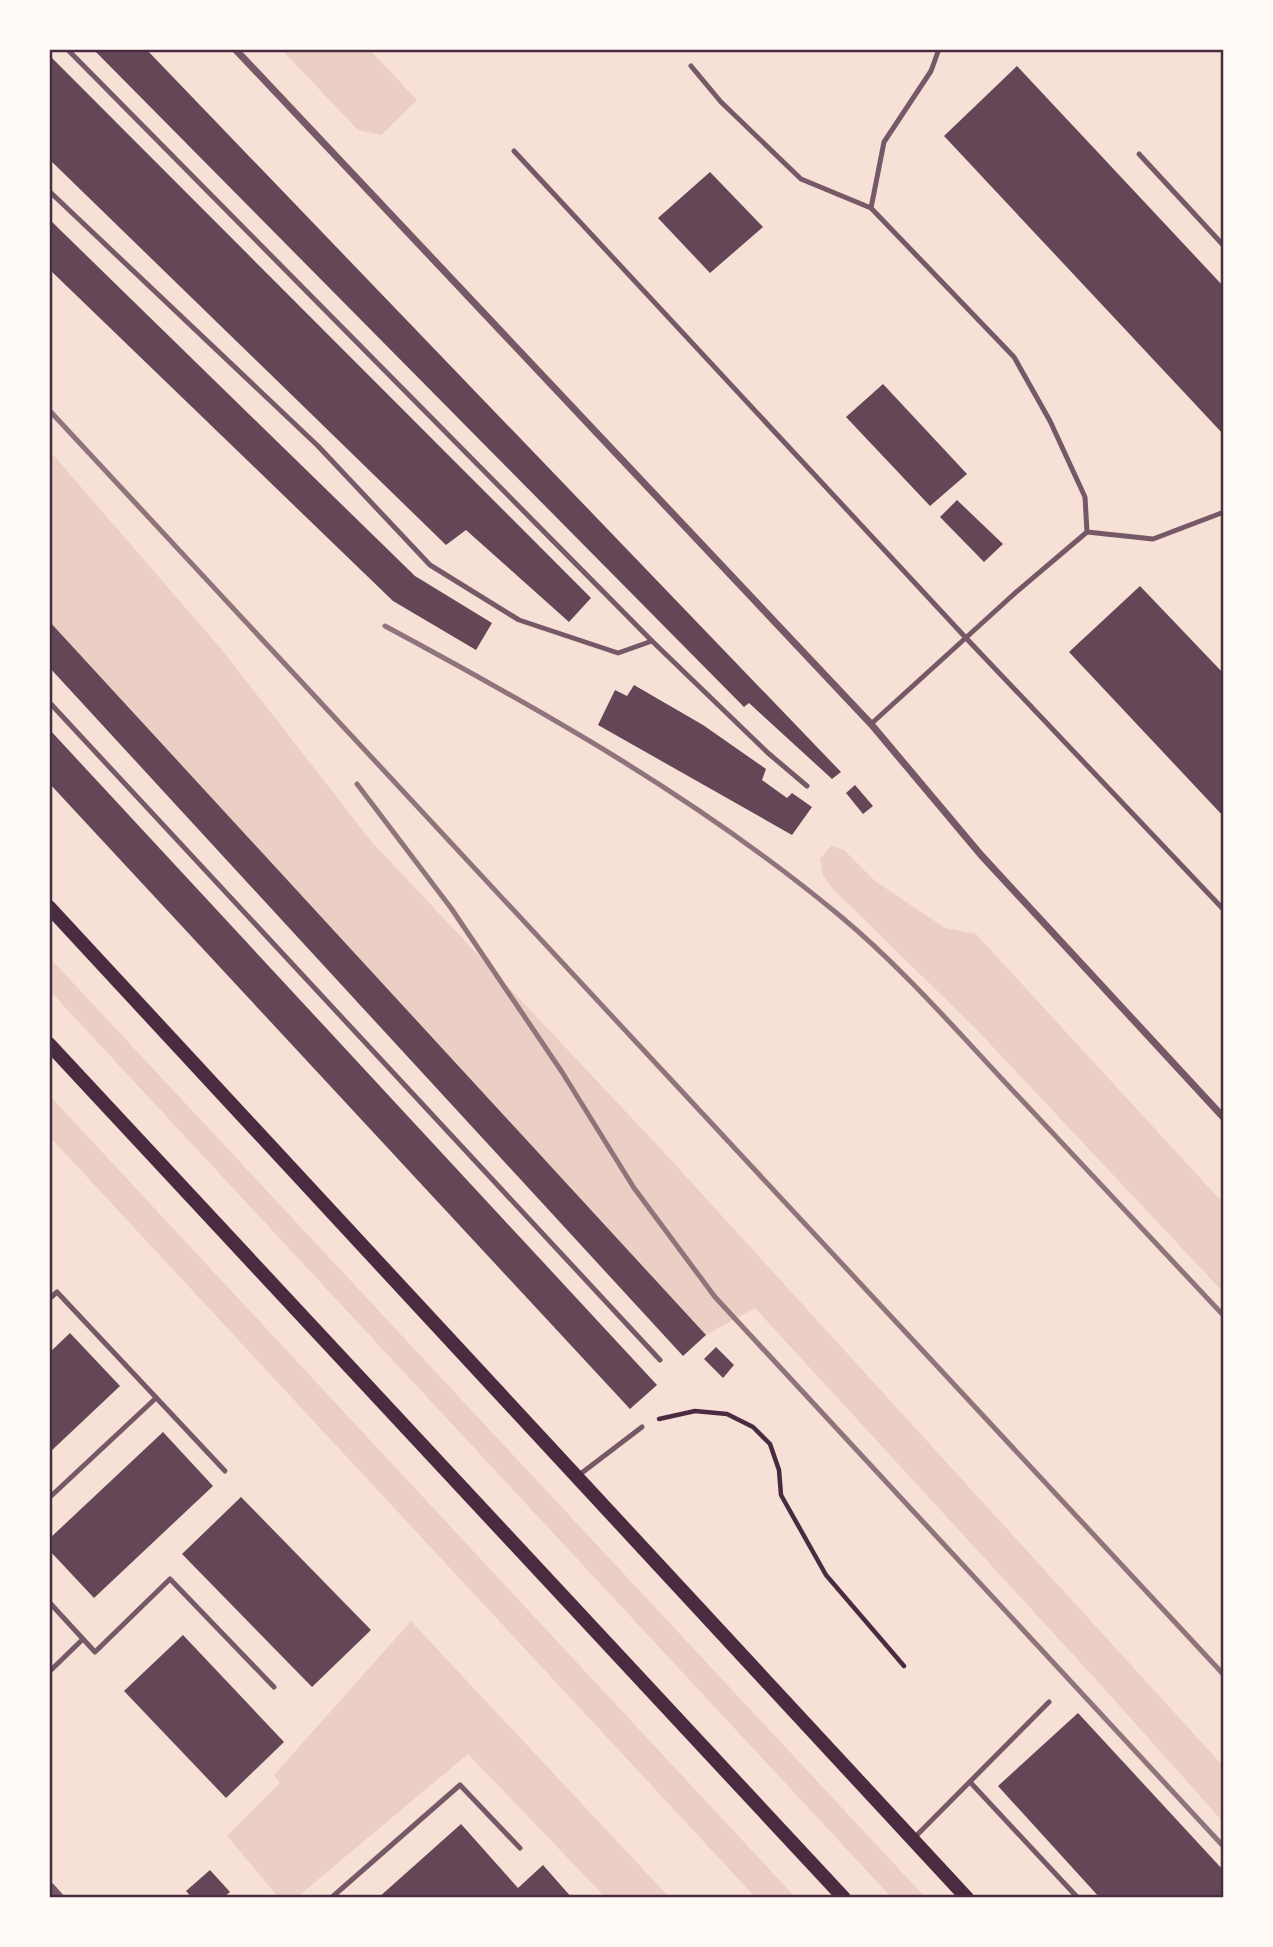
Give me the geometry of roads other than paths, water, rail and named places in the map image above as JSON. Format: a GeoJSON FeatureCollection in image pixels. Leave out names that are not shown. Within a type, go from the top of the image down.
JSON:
{"type":"FeatureCollection","features":[{"type":"Feature","properties":{"kind":"main road"},"geometry":{"type":"LineString","coordinates":[[49,908],[967,1898]]}},
{"type":"Feature","properties":{"kind":"main road"},"geometry":{"type":"LineString","coordinates":[[49,1044],[844,1898]]}},
{"type":"Feature","properties":{"kind":"street"},"geometry":{"type":"LineString","coordinates":[[235,49],[871,724],[981,855],[1224,1118]]}},
{"type":"Feature","properties":{"kind":"street"},"geometry":{"type":"LineString","coordinates":[[49,1888],[58,1898]]}},
{"type":"Feature","properties":{"kind":"lane"},"geometry":{"type":"LineString","coordinates":[[67,49],[652,641],[768,753],[807,786]]}},
{"type":"Feature","properties":{"kind":"lane"},"geometry":{"type":"LineString","coordinates":[[871,208],[884,142],[932,72],[939,49]]}},
{"type":"Feature","properties":{"kind":"lane"},"geometry":{"type":"LineString","coordinates":[[691,66],[721,102],[801,179],[871,208],[1014,357],[1051,421],[1085,497],[1087,531]]}},
{"type":"Feature","properties":{"kind":"lane"},"geometry":{"type":"LineString","coordinates":[[514,151],[966,638],[1224,910]]}},
{"type":"Feature","properties":{"kind":"lane"},"geometry":{"type":"LineString","coordinates":[[1139,154],[1224,246]]}},
{"type":"Feature","properties":{"kind":"lane"},"geometry":{"type":"LineString","coordinates":[[49,191],[317,446],[430,565],[519,620],[618,653],[652,641]]}},
{"type":"Feature","properties":{"kind":"lane"},"geometry":{"type":"LineString","coordinates":[[871,724],[1087,531],[1153,538],[1224,512]]}},
{"type":"Feature","properties":{"kind":"lane"},"geometry":{"type":"LineString","coordinates":[[49,702],[660,1360]]}},
{"type":"Feature","properties":{"kind":"lane"},"geometry":{"type":"LineString","coordinates":[[49,1299],[57,1292],[225,1471]]}},
{"type":"Feature","properties":{"kind":"lane"},"geometry":{"type":"LineString","coordinates":[[49,1498],[156,1398]]}},
{"type":"Feature","properties":{"kind":"lane"},"geometry":{"type":"LineString","coordinates":[[576,1477],[642,1427]]}},
{"type":"Feature","properties":{"kind":"lane"},"geometry":{"type":"LineString","coordinates":[[49,1602],[95,1652],[170,1579],[274,1687]]}},
{"type":"Feature","properties":{"kind":"lane"},"geometry":{"type":"LineString","coordinates":[[49,1672],[83,1639]]}},
{"type":"Feature","properties":{"kind":"lane"},"geometry":{"type":"LineString","coordinates":[[912,1839],[1049,1702]]}},
{"type":"Feature","properties":{"kind":"lane"},"geometry":{"type":"LineString","coordinates":[[970,1782],[1078,1898]]}},
{"type":"Feature","properties":{"kind":"lane"},"geometry":{"type":"LineString","coordinates":[[331,1898],[460,1785],[520,1847]]}},
{"type":"Feature","properties":{"kind":"railway"},"geometry":{"type":"LineString","coordinates":[[49,410],[1224,1675]]}},
{"type":"Feature","properties":{"kind":"railway"},"geometry":{"type":"LineString","coordinates":[[385,626],[620,759],[732,833],[839,915],[923,994],[1224,1316]]}},
{"type":"Feature","properties":{"kind":"railway"},"geometry":{"type":"LineString","coordinates":[[357,784],[451,908],[562,1072],[634,1188],[715,1297],[1224,1847]]}}]}
